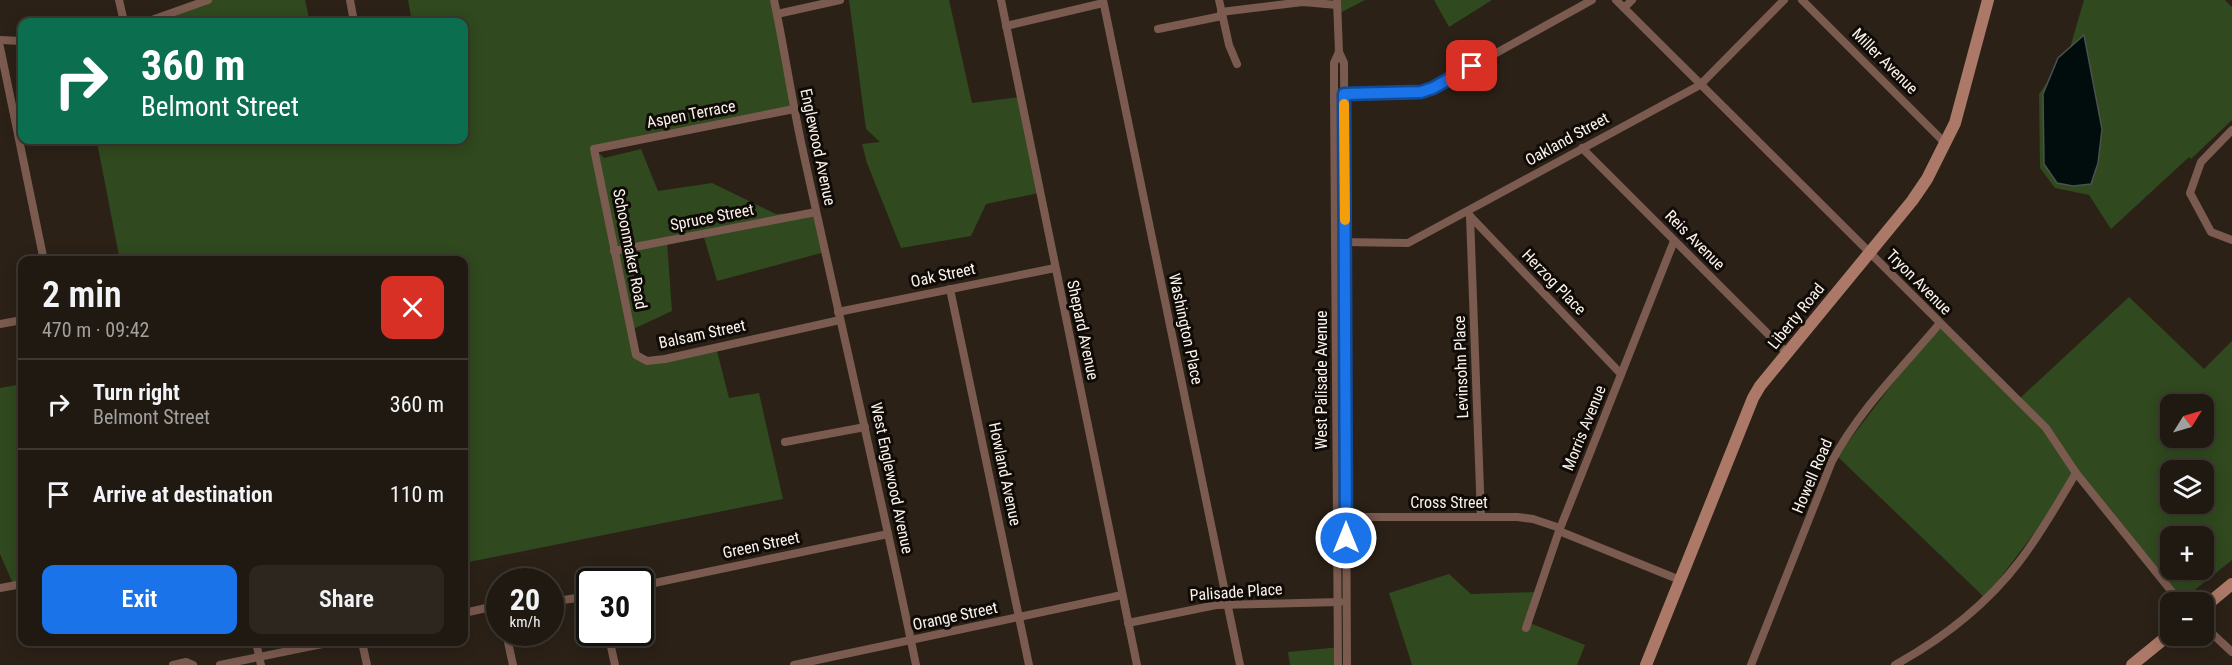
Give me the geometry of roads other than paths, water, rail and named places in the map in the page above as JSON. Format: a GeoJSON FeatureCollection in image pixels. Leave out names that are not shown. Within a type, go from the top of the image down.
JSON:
{"type":"FeatureCollection","features":[{"type":"Feature","properties":{"kind":"main road","name":"Liberty Road"},"geometry":{"type":"LineString","coordinates":[[1646,665],[1753,398],[1760,386],[1917,194],[1946,144],[1960,107],[1986,1]]}},
{"type":"Feature","properties":{"kind":"main road"},"geometry":{"type":"LineString","coordinates":[[2214,599],[2232,584]]}},
{"type":"Feature","properties":{"kind":"main road"},"geometry":{"type":"LineString","coordinates":[[2132,665],[2160,642]]}},
{"type":"Feature","properties":{"kind":"street"},"geometry":{"type":"LineString","coordinates":[[119,0],[123,18]]}},
{"type":"Feature","properties":{"kind":"street"},"geometry":{"type":"LineString","coordinates":[[157,18],[208,0]]}},
{"type":"Feature","properties":{"kind":"street"},"geometry":{"type":"LineString","coordinates":[[350,0],[353,18]]}},
{"type":"Feature","properties":{"kind":"street","name":"Englewood Avenue"},"geometry":{"type":"LineString","coordinates":[[774,0],[794,109],[835,299]]}},
{"type":"Feature","properties":{"kind":"street"},"geometry":{"type":"LineString","coordinates":[[777,14],[840,0]]}},
{"type":"Feature","properties":{"kind":"street","name":"Shepard Avenue"},"geometry":{"type":"LineString","coordinates":[[1001,0],[1137,665]]}},
{"type":"Feature","properties":{"kind":"street"},"geometry":{"type":"LineString","coordinates":[[1219,0],[1229,45],[1236,64]]}},
{"type":"Feature","properties":{"kind":"street"},"geometry":{"type":"LineString","coordinates":[[1334,94],[1409,94],[1433,88],[1592,0]]}},
{"type":"Feature","properties":{"kind":"street","name":"Tryon Avenue"},"geometry":{"type":"LineString","coordinates":[[1616,0],[2046,428],[2076,473],[2172,592]]}},
{"type":"Feature","properties":{"kind":"street"},"geometry":{"type":"LineString","coordinates":[[1624,8],[1632,0]]}},
{"type":"Feature","properties":{"kind":"street","name":"Oakland Street"},"geometry":{"type":"LineString","coordinates":[[1335,242],[1408,243],[1468,214],[1582,148],[1700,85],[1784,0]]}},
{"type":"Feature","properties":{"kind":"street","name":"Miller Avenue"},"geometry":{"type":"LineString","coordinates":[[1802,0],[1946,144]]}},
{"type":"Feature","properties":{"kind":"street"},"geometry":{"type":"LineString","coordinates":[[1006,26],[1103,2]]}},
{"type":"Feature","properties":{"kind":"street","name":"Washington Place"},"geometry":{"type":"LineString","coordinates":[[1103,2],[1240,665]]}},
{"type":"Feature","properties":{"kind":"street"},"geometry":{"type":"LineString","coordinates":[[1158,29],[1222,14],[1303,2],[1337,2],[1339,52]]}},
{"type":"Feature","properties":{"kind":"street"},"geometry":{"type":"LineString","coordinates":[[0,40],[18,41]]}},
{"type":"Feature","properties":{"kind":"street"},"geometry":{"type":"LineString","coordinates":[[0,47],[18,135]]}},
{"type":"Feature","properties":{"kind":"street","name":"West Palisade Avenue"},"geometry":{"type":"LineString","coordinates":[[1338,665],[1342,602],[1345,242],[1344,63],[1339,52]]}},
{"type":"Feature","properties":{"kind":"street","name":"West Palisade Avenue"},"geometry":{"type":"LineString","coordinates":[[1339,52],[1334,63],[1334,94],[1342,517]]}},
{"type":"Feature","properties":{"kind":"street","name":"Aspen Terrace"},"geometry":{"type":"LineString","coordinates":[[594,149],[794,109]]}},
{"type":"Feature","properties":{"kind":"street"},"geometry":{"type":"LineString","coordinates":[[2232,130],[2201,162],[2190,193],[2211,232],[2232,240]]}},
{"type":"Feature","properties":{"kind":"street"},"geometry":{"type":"LineString","coordinates":[[20,144],[43,256]]}},
{"type":"Feature","properties":{"kind":"street","name":"Reis Avenue"},"geometry":{"type":"LineString","coordinates":[[1582,148],[1787,353]]}},
{"type":"Feature","properties":{"kind":"street","name":"Schoonmaker Road"},"geometry":{"type":"LineString","coordinates":[[594,149],[636,355]]}},
{"type":"Feature","properties":{"kind":"street","name":"Spruce Street"},"geometry":{"type":"LineString","coordinates":[[614,251],[816,212]]}},
{"type":"Feature","properties":{"kind":"street","name":"Herzog Place"},"geometry":{"type":"LineString","coordinates":[[1468,214],[1621,374]]}},
{"type":"Feature","properties":{"kind":"street","name":"Levinsohn Place"},"geometry":{"type":"LineString","coordinates":[[1468,214],[1481,517]]}},
{"type":"Feature","properties":{"kind":"street","name":"Morris Avenue"},"geometry":{"type":"LineString","coordinates":[[1526,628],[1560,530],[1674,241]]}},
{"type":"Feature","properties":{"kind":"street","name":"Oak Street"},"geometry":{"type":"LineString","coordinates":[[774,333],[950,289],[1055,268]]}},
{"type":"Feature","properties":{"kind":"street","name":"Howland Avenue"},"geometry":{"type":"LineString","coordinates":[[950,289],[1029,665]]}},
{"type":"Feature","properties":{"kind":"street","name":"West Englewood Avenue"},"geometry":{"type":"LineString","coordinates":[[835,299],[854,371],[916,665]]}},
{"type":"Feature","properties":{"kind":"street"},"geometry":{"type":"LineString","coordinates":[[0,324],[18,321]]}},
{"type":"Feature","properties":{"kind":"street","name":"Howell Road"},"geometry":{"type":"LineString","coordinates":[[1751,665],[1832,461],[1860,415],[1940,323]]}},
{"type":"Feature","properties":{"kind":"street","name":"Balsam Street"},"geometry":{"type":"LineString","coordinates":[[636,355],[647,361],[665,359],[774,333]]}},
{"type":"Feature","properties":{"kind":"street"},"geometry":{"type":"LineString","coordinates":[[785,442],[865,427]]}},
{"type":"Feature","properties":{"kind":"street"},"geometry":{"type":"LineString","coordinates":[[1895,665],[1946,632],[1990,594],[2020,561],[2076,473]]}},
{"type":"Feature","properties":{"kind":"street","name":"Cross Street"},"geometry":{"type":"LineString","coordinates":[[1342,517],[1533,519],[1680,580]]}},
{"type":"Feature","properties":{"kind":"street","name":"Green Street"},"geometry":{"type":"LineString","coordinates":[[654,583],[888,534]]}},
{"type":"Feature","properties":{"kind":"street"},"geometry":{"type":"LineString","coordinates":[[0,588],[18,585]]}},
{"type":"Feature","properties":{"kind":"street","name":"Orange Street"},"geometry":{"type":"LineString","coordinates":[[794,665],[1122,595]]}},
{"type":"Feature","properties":{"kind":"street","name":"West Palisade Avenue"},"geometry":{"type":"LineString","coordinates":[[1342,602],[1347,665]]}},
{"type":"Feature","properties":{"kind":"street","name":"Palisade Place"},"geometry":{"type":"LineString","coordinates":[[1128,623],[1197,607],[1227,604],[1342,602]]}},
{"type":"Feature","properties":{"kind":"street"},"geometry":{"type":"LineString","coordinates":[[468,612],[486,608]]}},
{"type":"Feature","properties":{"kind":"street"},"geometry":{"type":"LineString","coordinates":[[2214,635],[2232,652]]}},
{"type":"Feature","properties":{"kind":"street"},"geometry":{"type":"LineString","coordinates":[[257,646],[260,661]]}},
{"type":"Feature","properties":{"kind":"street"},"geometry":{"type":"LineString","coordinates":[[220,665],[260,661],[317,646]]}},
{"type":"Feature","properties":{"kind":"street"},"geometry":{"type":"LineString","coordinates":[[363,646],[368,665]]}},
{"type":"Feature","properties":{"kind":"street"},"geometry":{"type":"LineString","coordinates":[[509,646],[513,665]]}},
{"type":"Feature","properties":{"kind":"street"},"geometry":{"type":"LineString","coordinates":[[611,646],[615,665]]}},
{"type":"Feature","properties":{"kind":"street"},"geometry":{"type":"LineString","coordinates":[[173,665],[186,662],[193,665]]}}]}
